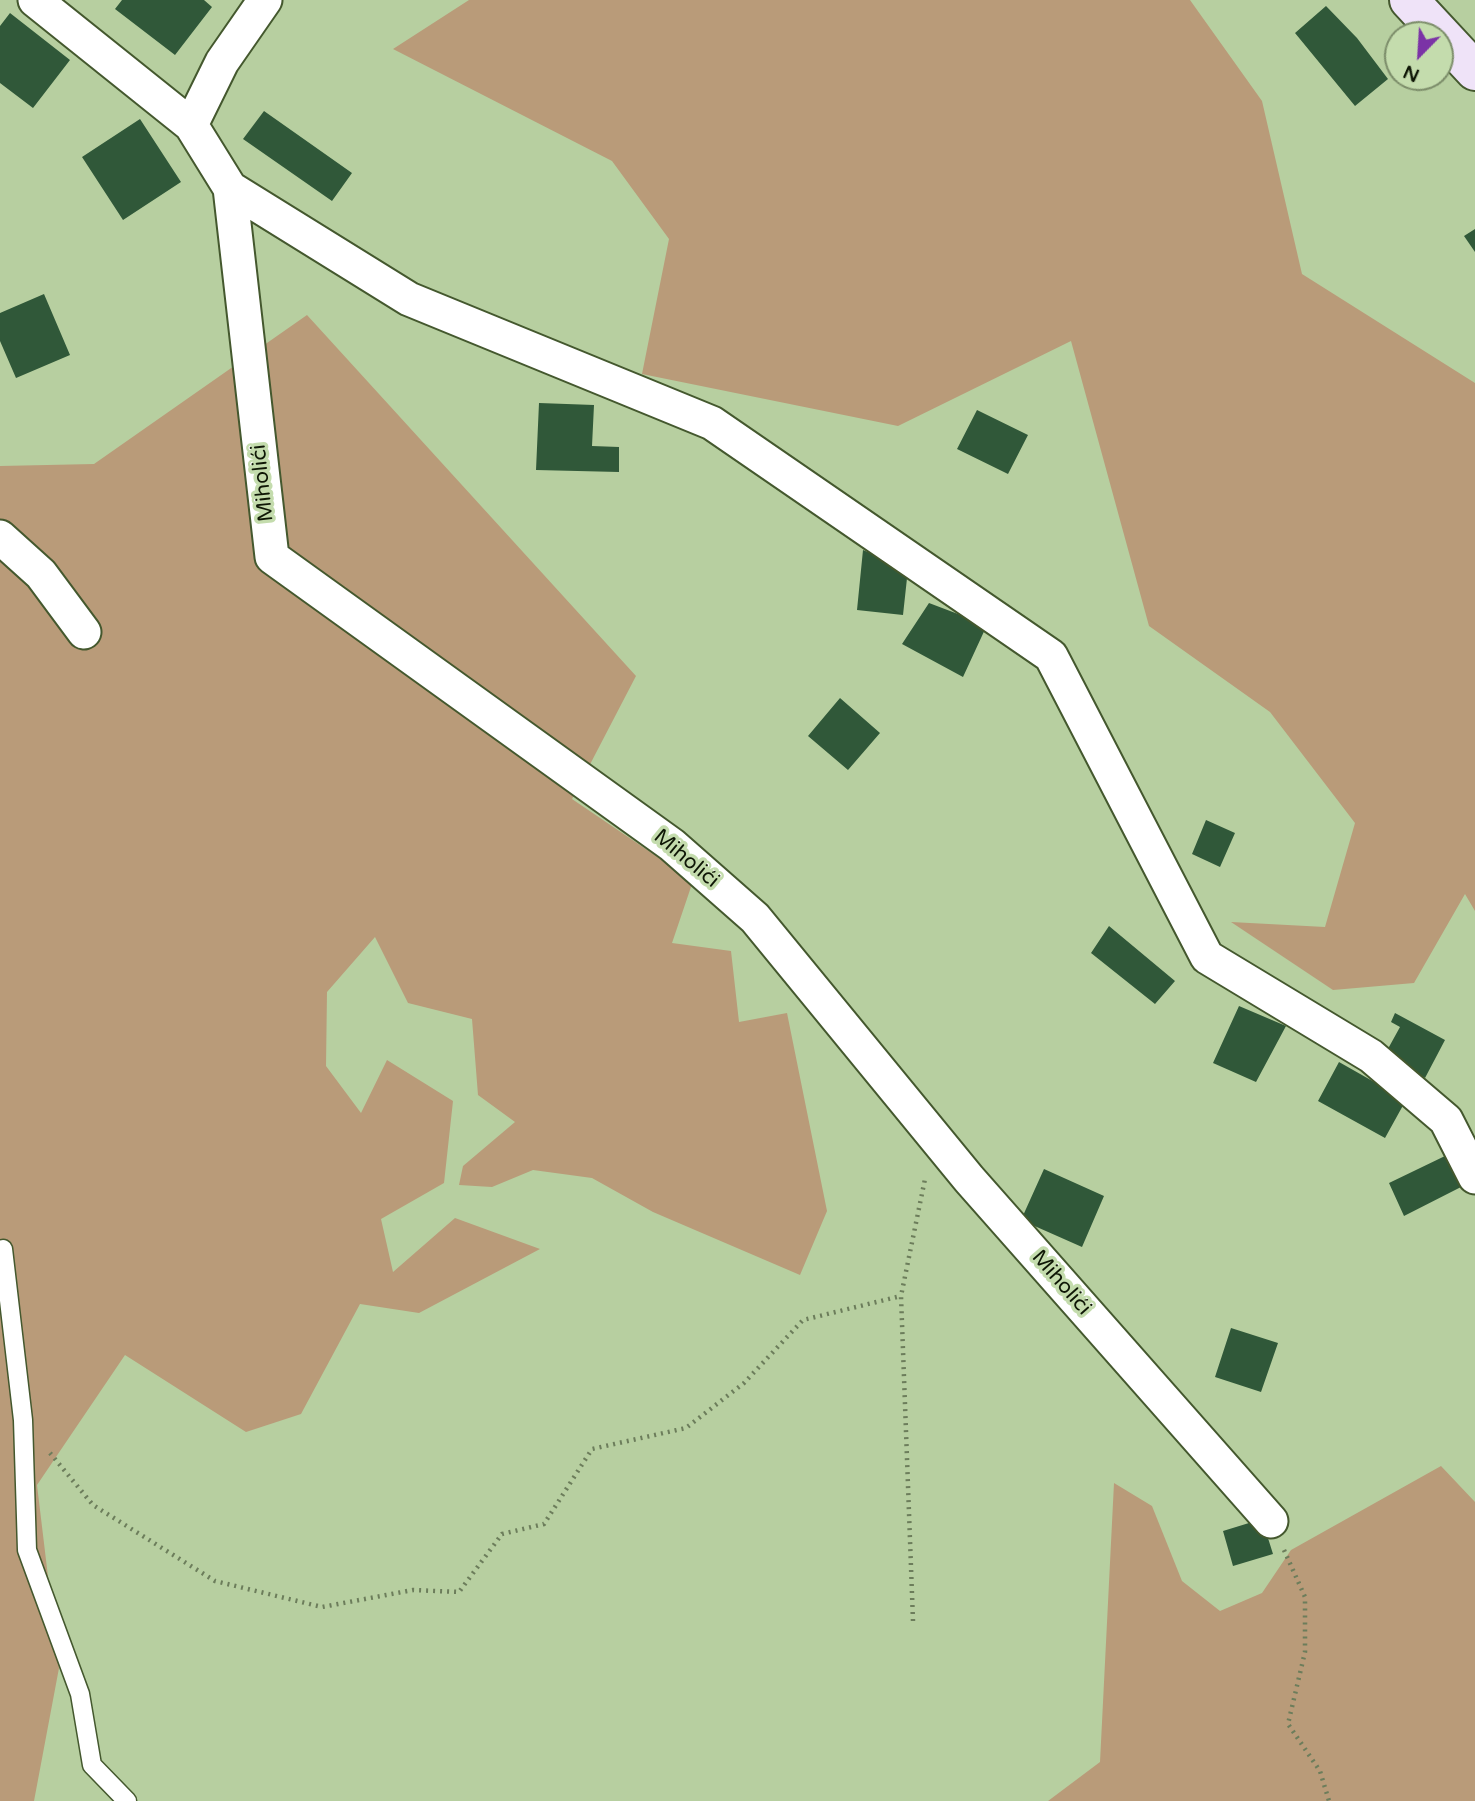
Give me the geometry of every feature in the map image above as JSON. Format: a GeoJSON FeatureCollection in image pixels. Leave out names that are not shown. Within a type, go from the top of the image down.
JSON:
{"type":"FeatureCollection","features":[{"type":"Feature","properties":{"kind":"main road"},"geometry":{"type":"LineString","coordinates":[[1409,0],[1475,71]]}},
{"type":"Feature","properties":{"kind":"street","name":"Miholići"},"geometry":{"type":"LineString","coordinates":[[34,0],[191,125],[230,188],[272,557],[672,845],[755,918],[987,1200],[1271,1521]]}},
{"type":"Feature","properties":{"kind":"street"},"geometry":{"type":"LineString","coordinates":[[191,125],[222,62],[265,0]]}},
{"type":"Feature","properties":{"kind":"street","name":"Miholići"},"geometry":{"type":"LineString","coordinates":[[230,188],[409,299],[712,423],[1051,656],[1207,957],[1371,1056],[1446,1120],[1475,1177]]}},
{"type":"Feature","properties":{"kind":"street"},"geometry":{"type":"LineString","coordinates":[[0,537],[41,574],[84,632]]}},
{"type":"Feature","properties":{"kind":"lane"},"geometry":{"type":"LineString","coordinates":[[0,1250],[3,1249],[23,1420],[27,1550],[80,1694],[92,1765],[127,1801]]}},
{"type":"Feature","properties":{"kind":"path"},"geometry":{"type":"LineString","coordinates":[[912,1621],[901,1296],[934,1137]]}},
{"type":"Feature","properties":{"kind":"path"},"geometry":{"type":"LineString","coordinates":[[23,1420],[93,1506],[215,1581],[322,1607],[413,1590],[459,1592],[502,1534],[544,1524],[592,1449],[686,1428],[744,1383],[803,1320],[901,1296]]}},
{"type":"Feature","properties":{"kind":"path"},"geometry":{"type":"LineString","coordinates":[[1271,1521],[1305,1597],[1306,1653],[1288,1724],[1320,1771],[1329,1801]]}},
{"type":"Feature","properties":{"kind":"shaded area"},"geometry":{"type":"Polygon","coordinates":[[[469,0],[1190,0],[1262,101],[1302,274],[1475,383],[1475,911],[1465,894],[1414,983],[1333,990],[1231,922],[1325,927],[1355,823],[1270,712],[1149,626],[1071,341],[898,426],[642,374],[669,239],[612,161],[393,49],[469,0]]]}},
{"type":"Feature","properties":{"kind":"shaded area"},"geometry":{"type":"Polygon","coordinates":[[[307,315],[636,676],[572,799],[693,881],[672,943],[731,951],[739,1022],[787,1013],[827,1211],[800,1275],[653,1212],[592,1178],[533,1170],[492,1187],[459,1185],[463,1166],[515,1122],[478,1095],[472,1019],[408,1003],[375,937],[327,992],[326,1066],[361,1113],[387,1060],[453,1101],[444,1183],[381,1219],[393,1272],[455,1218],[540,1249],[419,1313],[360,1304],[301,1414],[246,1432],[125,1355],[37,1485],[59,1668],[34,1801],[0,1801],[0,466],[94,464],[307,315]]]}},
{"type":"Feature","properties":{"kind":"shaded area"},"geometry":{"type":"Polygon","coordinates":[[[1441,1466],[1475,1502],[1475,1801],[1048,1801],[1100,1762],[1114,1483],[1152,1506],[1182,1581],[1220,1611],[1262,1593],[1291,1550],[1441,1466]]]}},
{"type":"Feature","properties":{"kind":"building"},"geometry":{"type":"Polygon","coordinates":[[[122,0],[204,0],[212,7],[175,55],[115,9],[122,0]]]}},
{"type":"Feature","properties":{"kind":"building"},"geometry":{"type":"Polygon","coordinates":[[[1326,6],[1357,38],[1384,74],[1384,82],[1355,106],[1295,33],[1326,6]]]}},
{"type":"Feature","properties":{"kind":"building"},"geometry":{"type":"Polygon","coordinates":[[[10,13],[70,60],[33,108],[0,83],[0,26],[10,13]]]}},
{"type":"Feature","properties":{"kind":"building"},"geometry":{"type":"Polygon","coordinates":[[[264,111],[352,173],[332,201],[243,139],[264,111]]]}},
{"type":"Feature","properties":{"kind":"building"},"geometry":{"type":"Polygon","coordinates":[[[140,119],[181,182],[123,220],[82,157],[140,119]]]}},
{"type":"Feature","properties":{"kind":"building"},"geometry":{"type":"Polygon","coordinates":[[[1475,229],[1475,252],[1464,236],[1475,229]]]}},
{"type":"Feature","properties":{"kind":"building"},"geometry":{"type":"Polygon","coordinates":[[[44,294],[70,355],[16,378],[0,341],[0,313],[44,294]]]}},
{"type":"Feature","properties":{"kind":"building"},"geometry":{"type":"Polygon","coordinates":[[[539,403],[594,405],[592,446],[619,447],[619,472],[536,470],[539,403]]]}},
{"type":"Feature","properties":{"kind":"building"},"geometry":{"type":"Polygon","coordinates":[[[977,410],[1028,435],[1008,474],[957,449],[977,410]]]}},
{"type":"Feature","properties":{"kind":"building"},"geometry":{"type":"Polygon","coordinates":[[[863,550],[908,569],[903,615],[857,610],[863,550]]]}},
{"type":"Feature","properties":{"kind":"building"},"geometry":{"type":"Polygon","coordinates":[[[929,603],[987,625],[963,677],[902,644],[929,603]]]}},
{"type":"Feature","properties":{"kind":"building"},"geometry":{"type":"Polygon","coordinates":[[[840,698],[880,733],[848,770],[808,736],[840,698]]]}},
{"type":"Feature","properties":{"kind":"building"},"geometry":{"type":"Polygon","coordinates":[[[1206,820],[1235,833],[1220,867],[1192,854],[1206,820]]]}},
{"type":"Feature","properties":{"kind":"building"},"geometry":{"type":"Polygon","coordinates":[[[1109,926],[1175,981],[1155,1004],[1091,953],[1109,926]]]}},
{"type":"Feature","properties":{"kind":"building"},"geometry":{"type":"Polygon","coordinates":[[[1239,1006],[1286,1026],[1256,1082],[1213,1063],[1239,1006]]]}},
{"type":"Feature","properties":{"kind":"building"},"geometry":{"type":"Polygon","coordinates":[[[1395,1013],[1445,1040],[1425,1078],[1384,1056],[1400,1027],[1391,1022],[1395,1013]]]}},
{"type":"Feature","properties":{"kind":"building"},"geometry":{"type":"Polygon","coordinates":[[[1339,1062],[1406,1100],[1385,1138],[1318,1101],[1339,1062]]]}},
{"type":"Feature","properties":{"kind":"building"},"geometry":{"type":"Polygon","coordinates":[[[1445,1156],[1461,1187],[1404,1216],[1389,1183],[1445,1156]]]}},
{"type":"Feature","properties":{"kind":"building"},"geometry":{"type":"Polygon","coordinates":[[[1044,1169],[1104,1196],[1082,1247],[1021,1220],[1044,1169]]]}},
{"type":"Feature","properties":{"kind":"building"},"geometry":{"type":"Polygon","coordinates":[[[1231,1328],[1278,1343],[1261,1392],[1215,1377],[1231,1328]]]}},
{"type":"Feature","properties":{"kind":"building"},"geometry":{"type":"Polygon","coordinates":[[[1262,1519],[1273,1554],[1233,1566],[1223,1531],[1262,1519]]]}}]}
